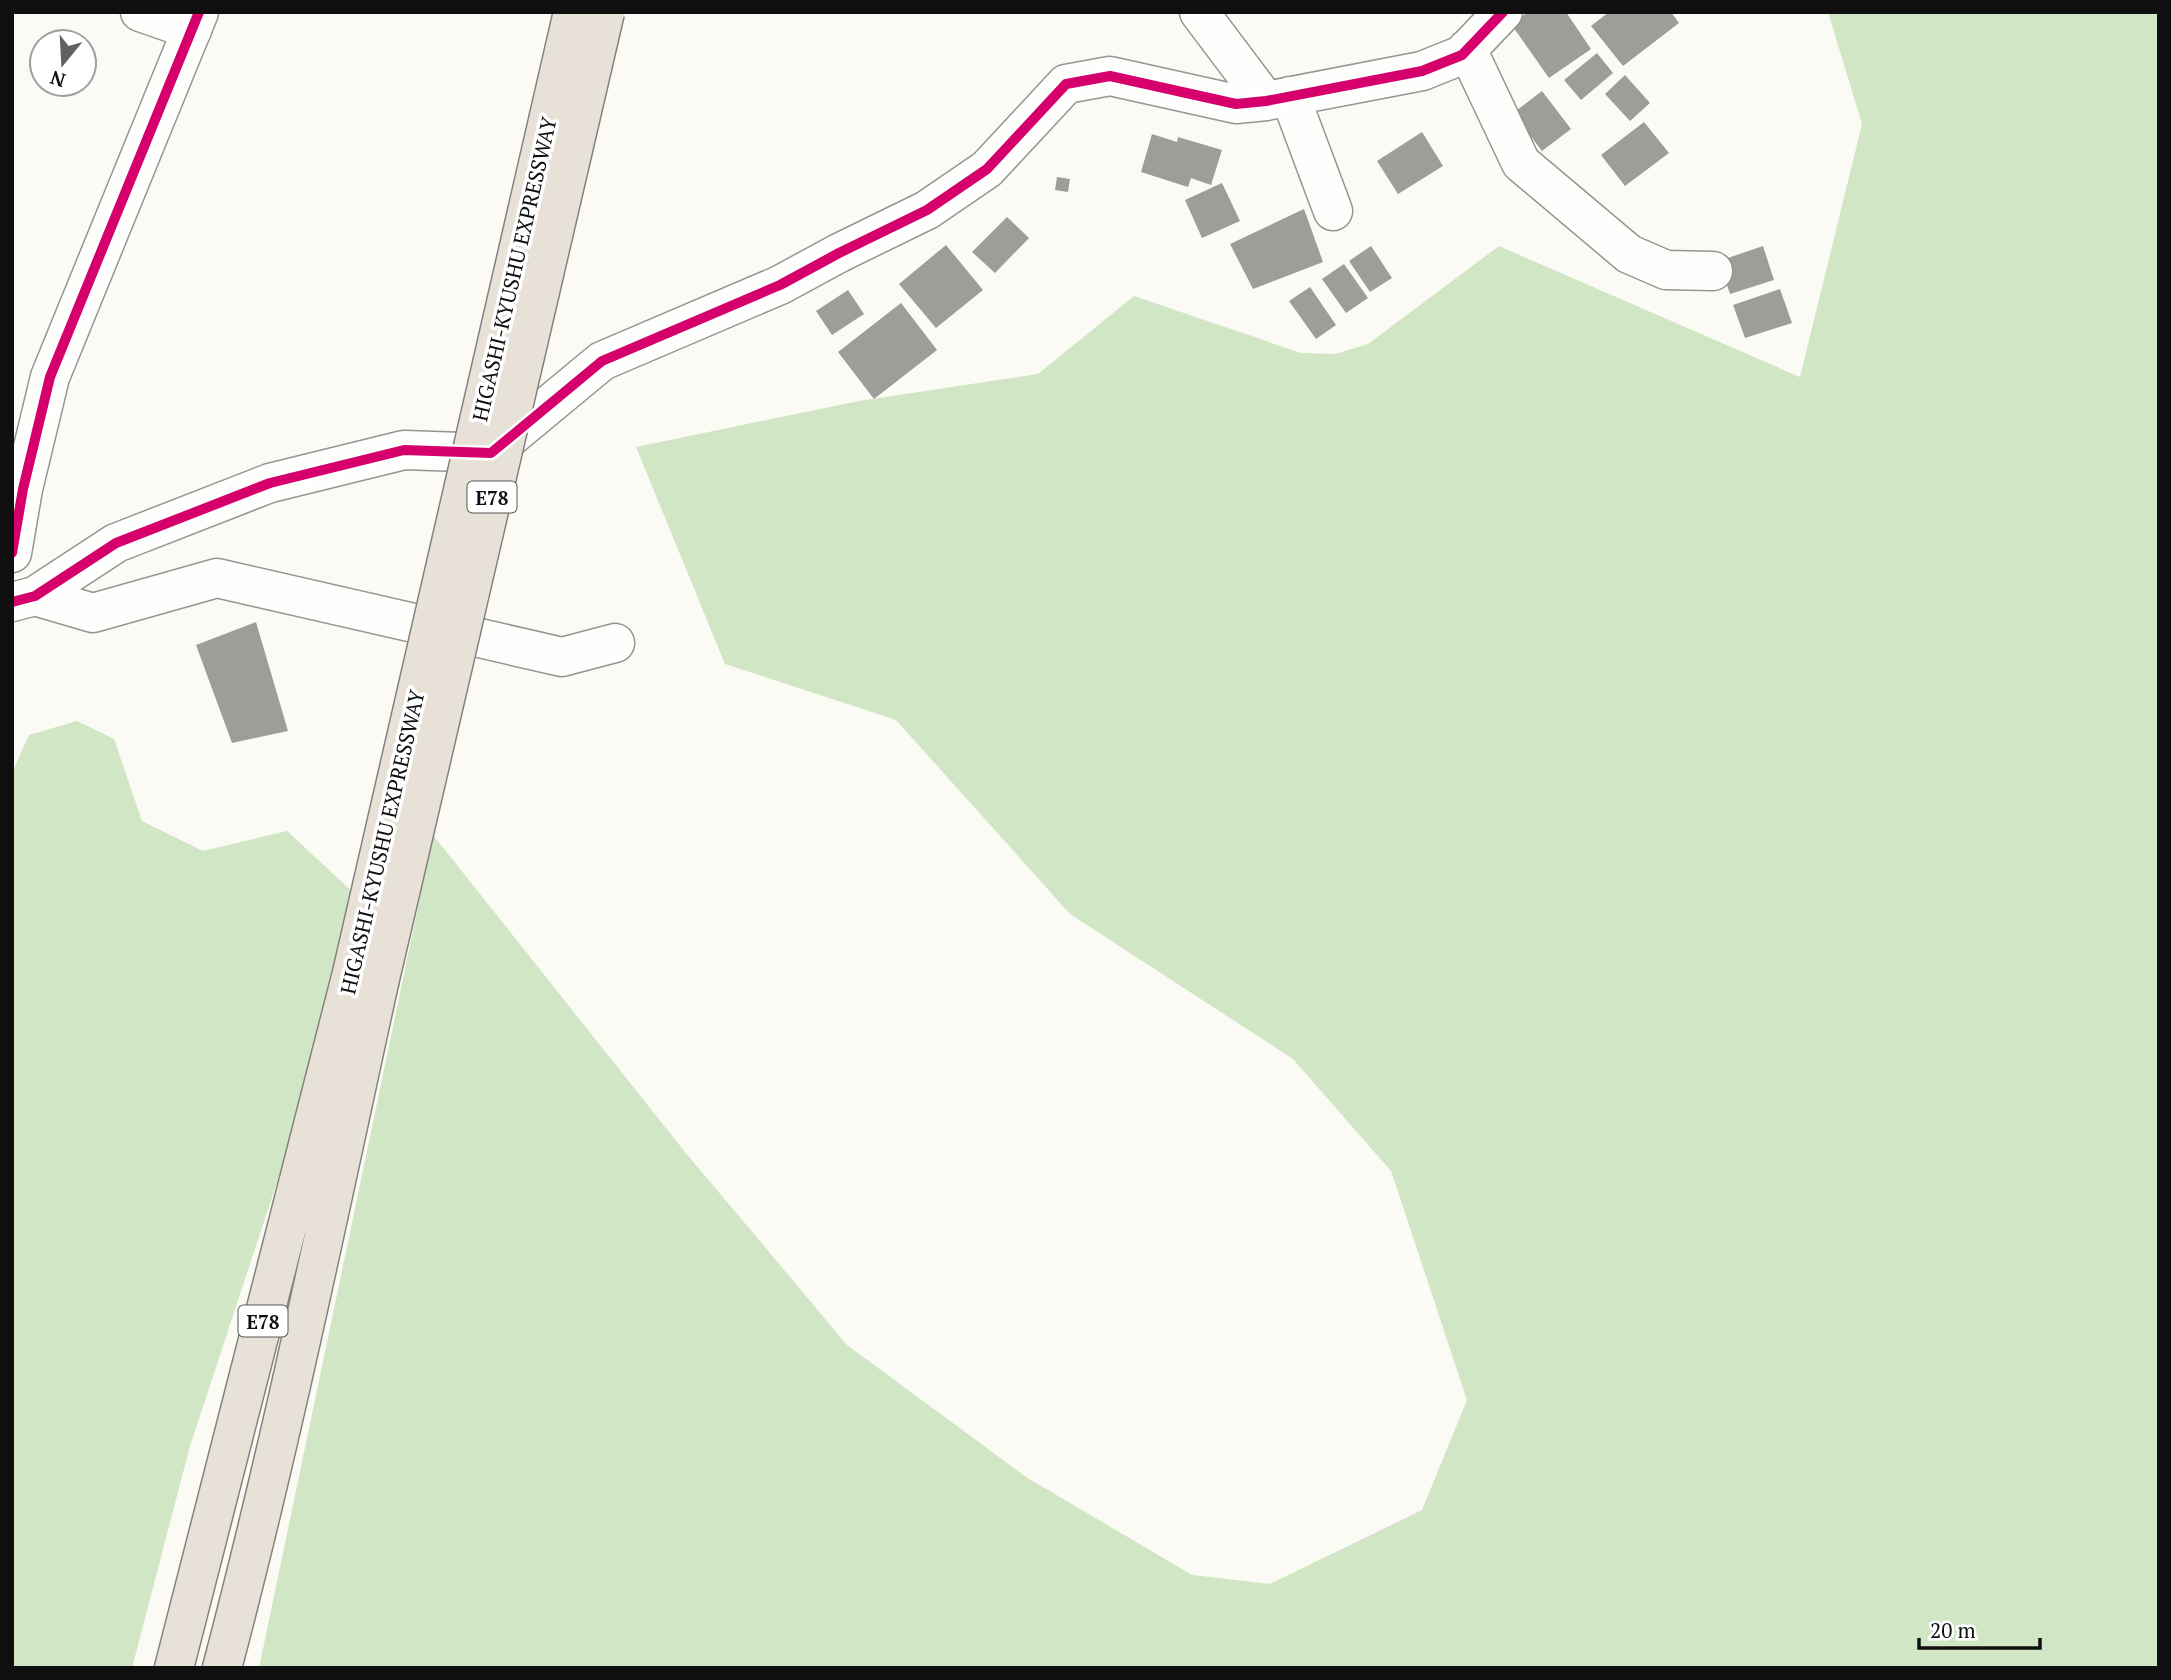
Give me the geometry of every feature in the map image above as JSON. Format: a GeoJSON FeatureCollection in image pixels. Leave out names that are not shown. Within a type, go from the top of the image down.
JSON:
{"type":"FeatureCollection","features":[{"type":"Feature","properties":{"kind":"highway","name":"HIGASHI-KYUSHU EXPRESSWAY"},"geometry":{"type":"LineString","coordinates":[[222,1668],[246,1578],[366,978],[573,12]]}},
{"type":"Feature","properties":{"kind":"highway","name":"HIGASHI-KYUSHU EXPRESSWAY"},"geometry":{"type":"LineString","coordinates":[[174,1668],[366,978],[605,12]]}},
{"type":"Feature","properties":{"kind":"highway"},"geometry":{"type":"LineString","coordinates":[[228,1668],[246,1578]]}},
{"type":"Feature","properties":{"kind":"street"},"geometry":{"type":"LineString","coordinates":[[1199,12],[1278,98],[1333,211]]}},
{"type":"Feature","properties":{"kind":"street"},"geometry":{"type":"LineString","coordinates":[[24,599],[116,543],[270,483],[404,450],[491,453],[602,361],[780,285],[927,210],[987,169],[1066,84],[1110,76],[1236,104],[1278,98],[1422,71],[1462,55],[1503,12]]}},
{"type":"Feature","properties":{"kind":"street"},"geometry":{"type":"LineString","coordinates":[[12,552],[23,489],[50,377],[196,21],[144,14]]}},
{"type":"Feature","properties":{"kind":"street"},"geometry":{"type":"LineString","coordinates":[[1467,49],[1521,163],[1629,254],[1666,270],[1713,271]]}},
{"type":"Feature","properties":{"kind":"street"},"geometry":{"type":"LineString","coordinates":[[24,599],[93,613],[217,578],[562,657],[615,643]]}},
{"type":"Feature","properties":{"kind":"green space"},"geometry":{"type":"Polygon","coordinates":[[[1828,12],[2159,12],[2159,1668],[259,1668],[433,835],[685,1152],[847,1345],[1026,1477],[1192,1575],[1270,1584],[1422,1510],[1467,1400],[1391,1171],[1293,1059],[1070,914],[896,720],[725,664],[636,447],[859,401],[1038,374],[1134,296],[1301,353],[1335,354],[1368,344],[1499,246],[1800,377],[1862,124],[1828,12]]]}},
{"type":"Feature","properties":{"kind":"green space"},"geometry":{"type":"Polygon","coordinates":[[[77,721],[114,739],[142,821],[203,851],[287,831],[357,896],[311,1079],[190,1446],[132,1668],[12,1668],[12,773],[29,735],[77,721]]]}},
{"type":"Feature","properties":{"kind":"building"},"geometry":{"type":"Polygon","coordinates":[[[1528,12],[1566,12],[1591,49],[1549,78],[1511,24],[1528,12]]]}},
{"type":"Feature","properties":{"kind":"building"},"geometry":{"type":"Polygon","coordinates":[[[1609,12],[1671,12],[1679,23],[1623,66],[1591,26],[1609,12]]]}},
{"type":"Feature","properties":{"kind":"building"},"geometry":{"type":"Polygon","coordinates":[[[1597,53],[1613,73],[1581,100],[1564,80],[1597,53]]]}},
{"type":"Feature","properties":{"kind":"building"},"geometry":{"type":"Polygon","coordinates":[[[1625,75],[1650,103],[1630,121],[1605,94],[1625,75]]]}},
{"type":"Feature","properties":{"kind":"building"},"geometry":{"type":"Polygon","coordinates":[[[1542,91],[1571,129],[1542,151],[1513,113],[1542,91]]]}},
{"type":"Feature","properties":{"kind":"building"},"geometry":{"type":"Polygon","coordinates":[[[1644,122],[1669,153],[1625,186],[1601,155],[1644,122]]]}},
{"type":"Feature","properties":{"kind":"building"},"geometry":{"type":"Polygon","coordinates":[[[1422,132],[1443,166],[1398,194],[1377,161],[1422,132]]]}},
{"type":"Feature","properties":{"kind":"building"},"geometry":{"type":"Polygon","coordinates":[[[1152,134],[1177,142],[1178,137],[1222,150],[1211,185],[1191,178],[1188,187],[1141,172],[1152,134]]]}},
{"type":"Feature","properties":{"kind":"building"},"geometry":{"type":"Polygon","coordinates":[[[1057,177],[1070,179],[1068,192],[1055,190],[1057,177]]]}},
{"type":"Feature","properties":{"kind":"building"},"geometry":{"type":"Polygon","coordinates":[[[1222,183],[1240,221],[1202,238],[1185,200],[1222,183]]]}},
{"type":"Feature","properties":{"kind":"building"},"geometry":{"type":"Polygon","coordinates":[[[1304,209],[1323,262],[1253,289],[1230,244],[1304,209]]]}},
{"type":"Feature","properties":{"kind":"building"},"geometry":{"type":"Polygon","coordinates":[[[1007,217],[1029,238],[995,273],[972,252],[1007,217]]]}},
{"type":"Feature","properties":{"kind":"building"},"geometry":{"type":"Polygon","coordinates":[[[946,245],[983,290],[936,328],[899,284],[946,245]]]}},
{"type":"Feature","properties":{"kind":"building"},"geometry":{"type":"Polygon","coordinates":[[[1371,246],[1392,278],[1370,292],[1349,261],[1371,246]]]}},
{"type":"Feature","properties":{"kind":"building"},"geometry":{"type":"Polygon","coordinates":[[[1763,246],[1774,280],[1730,294],[1719,261],[1763,246]]]}},
{"type":"Feature","properties":{"kind":"building"},"geometry":{"type":"Polygon","coordinates":[[[1344,264],[1368,298],[1346,313],[1322,279],[1344,264]]]}},
{"type":"Feature","properties":{"kind":"building"},"geometry":{"type":"Polygon","coordinates":[[[1310,287],[1336,325],[1316,339],[1289,301],[1310,287]]]}},
{"type":"Feature","properties":{"kind":"building"},"geometry":{"type":"Polygon","coordinates":[[[1780,289],[1792,323],[1745,338],[1733,305],[1780,289]]]}},
{"type":"Feature","properties":{"kind":"building"},"geometry":{"type":"Polygon","coordinates":[[[848,290],[864,314],[832,335],[816,311],[848,290]]]}},
{"type":"Feature","properties":{"kind":"building"},"geometry":{"type":"Polygon","coordinates":[[[901,303],[937,350],[874,399],[838,352],[901,303]]]}},
{"type":"Feature","properties":{"kind":"building"},"geometry":{"type":"Polygon","coordinates":[[[256,622],[288,731],[232,743],[196,645],[256,622]]]}},
{"type":"Feature","properties":{"kind":"cycle path"},"geometry":{"type":"LineString","coordinates":[[12,553],[23,489],[50,377],[199,12]]}},
{"type":"Feature","properties":{"kind":"cycle path"},"geometry":{"type":"LineString","coordinates":[[12,602],[35,596],[116,543],[270,483],[404,450],[491,453],[602,361],[780,285],[927,210],[987,169],[1066,84],[1110,76],[1236,104],[1266,101],[1422,71],[1462,55],[1503,12]]}}]}
